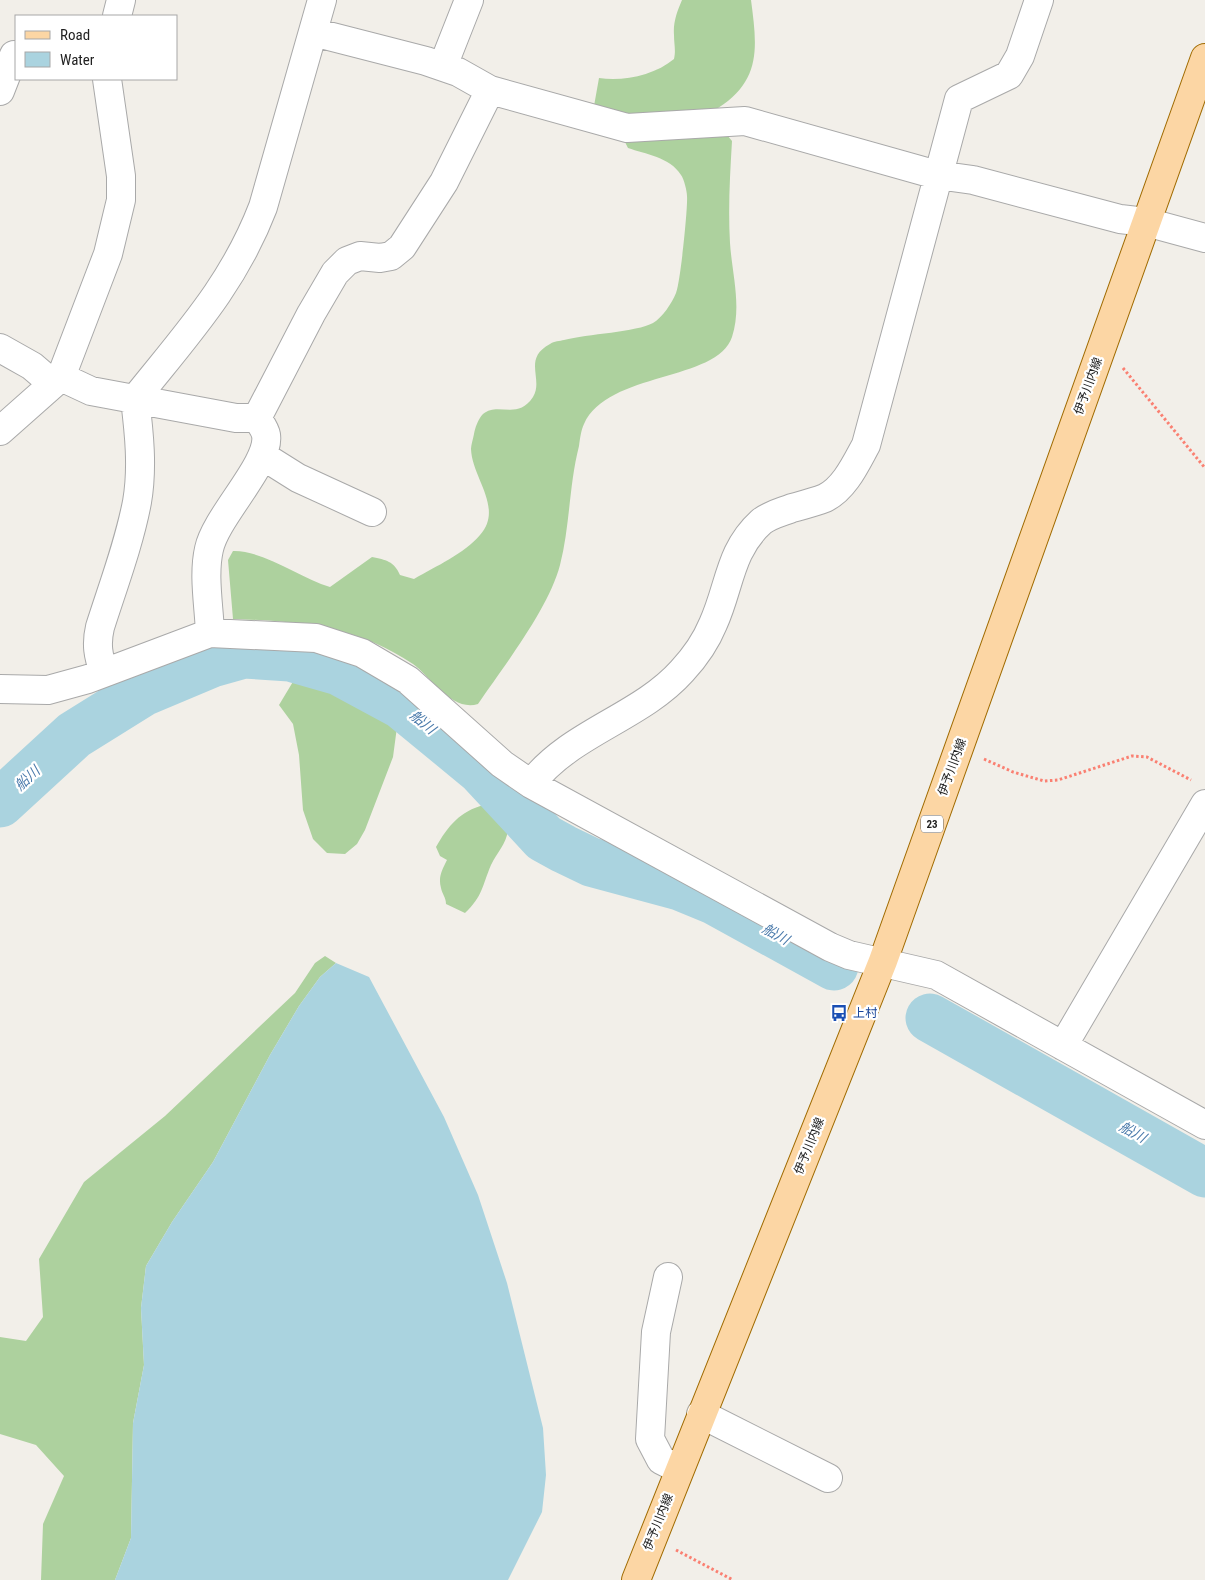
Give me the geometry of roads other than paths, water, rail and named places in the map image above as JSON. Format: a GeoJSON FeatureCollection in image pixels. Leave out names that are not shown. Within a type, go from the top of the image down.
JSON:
{"type":"FeatureCollection","features":[{"type":"Feature","properties":{"kind":"main road","name":"伊予川内線"},"geometry":{"type":"LineString","coordinates":[[636,1580],[883,961],[1205,58]]}},
{"type":"Feature","properties":{"kind":"street"},"geometry":{"type":"LineString","coordinates":[[117,15],[121,0]]}},
{"type":"Feature","properties":{"kind":"street"},"geometry":{"type":"LineString","coordinates":[[104,672],[98,656],[97,641],[100,626],[129,538],[138,500],[140,437],[135,399],[222,289],[251,239],[263,207],[322,0]]}},
{"type":"Feature","properties":{"kind":"street"},"geometry":{"type":"LineString","coordinates":[[443,66],[469,0]]}},
{"type":"Feature","properties":{"kind":"street"},"geometry":{"type":"LineString","coordinates":[[531,784],[549,763],[657,693],[682,672],[700,649],[714,623],[734,559],[747,538],[763,520],[826,497],[840,486],[853,468],[866,445],[959,99],[1009,75],[1020,56],[1039,0]]}},
{"type":"Feature","properties":{"kind":"street"},"geometry":{"type":"LineString","coordinates":[[313,32],[443,66],[490,90],[627,128],[745,121],[937,176],[973,180],[1120,219],[1146,222],[1205,238]]}},
{"type":"Feature","properties":{"kind":"street"},"geometry":{"type":"LineString","coordinates":[[0,91],[10,53]]}},
{"type":"Feature","properties":{"kind":"street"},"geometry":{"type":"LineString","coordinates":[[0,431],[57,380],[108,254],[121,200],[121,176],[107,80]]}},
{"type":"Feature","properties":{"kind":"street"},"geometry":{"type":"LineString","coordinates":[[257,418],[311,314],[335,273],[347,261],[353,258],[360,256],[380,258],[391,256],[402,247],[444,182],[490,90]]}},
{"type":"Feature","properties":{"kind":"street"},"geometry":{"type":"LineString","coordinates":[[0,348],[57,380],[91,391],[236,418],[257,418]]}},
{"type":"Feature","properties":{"kind":"street"},"geometry":{"type":"LineString","coordinates":[[210,633],[207,561],[209,548],[215,530],[263,456],[266,435],[257,418]]}},
{"type":"Feature","properties":{"kind":"street"},"geometry":{"type":"LineString","coordinates":[[263,456],[298,478],[372,512]]}},
{"type":"Feature","properties":{"kind":"street"},"geometry":{"type":"LineString","coordinates":[[0,689],[48,690],[104,672],[210,633],[316,638],[362,653],[408,680],[502,764],[531,784],[830,947],[849,955],[883,961],[936,975],[1205,1125]]}},
{"type":"Feature","properties":{"kind":"street"},"geometry":{"type":"LineString","coordinates":[[1063,1046],[1201,794]]}},
{"type":"Feature","properties":{"kind":"street"},"geometry":{"type":"LineString","coordinates":[[668,1277],[656,1332],[650,1439],[661,1460],[679,1469]]}},
{"type":"Feature","properties":{"kind":"street"},"geometry":{"type":"LineString","coordinates":[[701,1414],[828,1478]]}},
{"type":"Feature","properties":{"kind":"water"},"geometry":{"type":"Polygon","coordinates":[[[336,963],[369,977],[444,1117],[478,1195],[507,1283],[543,1428],[546,1475],[542,1512],[508,1580],[115,1580],[131,1538],[133,1423],[144,1365],[141,1308],[146,1266],[172,1222],[213,1162],[270,1055],[299,1006],[320,977],[336,963]]]}},
{"type":"Feature","properties":{"kind":"waterway","name":"船川"},"geometry":{"type":"LineString","coordinates":[[0,803],[74,735],[143,692],[212,663],[244,654],[290,657],[339,671],[402,705],[481,770],[544,838],[591,862],[680,886],[714,900],[834,966]]}},
{"type":"Feature","properties":{"kind":"waterway","name":"船川"},"geometry":{"type":"LineString","coordinates":[[930,1018],[1205,1173]]}},
{"type":"Feature","properties":{"kind":"place","name":"上村"},"geometry":{"type":"Point","coordinates":[839,1013]}}]}
